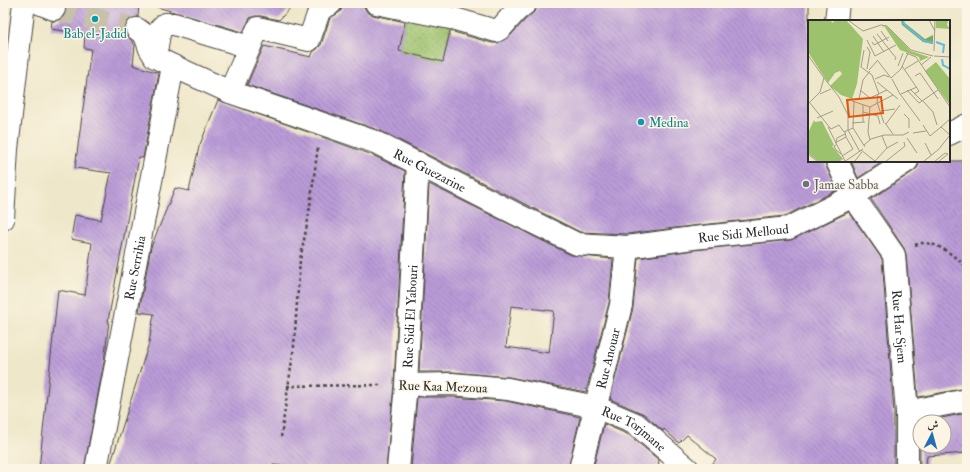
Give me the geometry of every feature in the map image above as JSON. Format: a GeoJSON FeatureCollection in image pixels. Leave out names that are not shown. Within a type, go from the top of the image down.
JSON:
{"type":"FeatureCollection","features":[{"type":"Feature","properties":{"kind":"street"},"geometry":{"type":"LineString","coordinates":[[3,219],[7,149],[24,3]]}},
{"type":"Feature","properties":{"kind":"street"},"geometry":{"type":"LineString","coordinates":[[230,92],[258,28],[309,40],[320,9],[331,3]]}},
{"type":"Feature","properties":{"kind":"street"},"geometry":{"type":"LineString","coordinates":[[376,3],[455,19],[496,30],[501,28],[516,11],[526,3]]}},
{"type":"Feature","properties":{"kind":"street"},"geometry":{"type":"LineString","coordinates":[[836,20],[838,3]]}},
{"type":"Feature","properties":{"kind":"street","name":"Rue Serrihia"},"geometry":{"type":"LineString","coordinates":[[96,469],[164,62],[160,29],[165,24],[174,24],[249,47]]}},
{"type":"Feature","properties":{"kind":"street"},"geometry":{"type":"LineString","coordinates":[[137,29],[145,36],[150,48],[164,62]]}},
{"type":"Feature","properties":{"kind":"street","name":"Rue Guezarine"},"geometry":{"type":"LineString","coordinates":[[164,62],[230,92],[375,142],[577,244],[627,247]]}},
{"type":"Feature","properties":{"kind":"street"},"geometry":{"type":"LineString","coordinates":[[950,134],[967,125]]}},
{"type":"Feature","properties":{"kind":"street"},"geometry":{"type":"LineString","coordinates":[[837,162],[853,196],[894,255]]}},
{"type":"Feature","properties":{"kind":"street","name":"Rue Sidi Melloud"},"geometry":{"type":"LineString","coordinates":[[627,247],[693,238],[789,228],[853,196],[904,162]]}},
{"type":"Feature","properties":{"kind":"street","name":"Rue Sidi El Yabouri"},"geometry":{"type":"LineString","coordinates":[[398,469],[406,385],[418,163]]}},
{"type":"Feature","properties":{"kind":"street","name":"Rue Anouar"},"geometry":{"type":"LineString","coordinates":[[580,469],[621,305],[627,247]]}},
{"type":"Feature","properties":{"kind":"street","name":"Rue Har Sjem"},"geometry":{"type":"LineString","coordinates":[[894,255],[907,412],[907,469]]}},
{"type":"Feature","properties":{"kind":"street","name":"Rue Kaa Mezoua"},"geometry":{"type":"LineString","coordinates":[[406,385],[452,384],[508,389],[596,407]]}},
{"type":"Feature","properties":{"kind":"street"},"geometry":{"type":"LineString","coordinates":[[907,412],[967,400]]}},
{"type":"Feature","properties":{"kind":"street","name":"Rue Torjmane"},"geometry":{"type":"LineString","coordinates":[[596,407],[636,424],[688,469]]}},
{"type":"Feature","properties":{"kind":"path"},"geometry":{"type":"LineString","coordinates":[[281,436],[287,386],[294,346],[300,260],[308,220],[318,145],[325,124]]}},
{"type":"Feature","properties":{"kind":"path"},"geometry":{"type":"LineString","coordinates":[[894,255],[922,242],[934,245],[949,253],[967,267]]}},
{"type":"Feature","properties":{"kind":"path","name":"Rue Kaa Mezoua"},"geometry":{"type":"LineString","coordinates":[[287,386],[406,385]]}},
{"type":"Feature","properties":{"kind":"green space"},"geometry":{"type":"Polygon","coordinates":[[[407,15],[451,25],[443,62],[399,51],[407,15]]]}},
{"type":"Feature","properties":{"kind":"building"},"geometry":{"type":"Polygon","coordinates":[[[65,3],[139,3],[138,17],[127,21],[125,28],[126,34],[135,45],[133,65],[159,73],[143,158],[139,157],[108,321],[104,362],[84,469],[39,469],[58,290],[85,295],[92,243],[71,239],[75,215],[101,220],[111,173],[75,168],[91,49],[84,48],[85,34],[51,29],[52,21],[61,19],[65,14],[65,3]]]}},
{"type":"Feature","properties":{"kind":"building"},"geometry":{"type":"Polygon","coordinates":[[[157,3],[295,3],[279,20],[261,16],[250,18],[243,32],[157,7],[157,3]]]}},
{"type":"Feature","properties":{"kind":"building","name":"Medina"},"geometry":{"type":"Polygon","coordinates":[[[343,3],[364,3],[364,7],[367,12],[373,15],[405,22],[399,51],[443,62],[450,31],[492,43],[498,43],[510,36],[534,12],[538,3],[809,3],[808,162],[825,162],[837,190],[785,216],[627,234],[580,232],[381,131],[247,85],[264,46],[311,57],[313,52],[321,45],[330,18],[340,12],[343,7],[343,3]]]}},
{"type":"Feature","properties":{"kind":"building"},"geometry":{"type":"Polygon","coordinates":[[[218,100],[370,154],[405,171],[394,384],[386,469],[320,469],[273,465],[272,469],[109,469],[149,343],[154,314],[139,312],[151,247],[175,188],[189,191],[199,147],[218,100]]]}},
{"type":"Feature","properties":{"kind":"building"},"geometry":{"type":"Polygon","coordinates":[[[967,161],[967,388],[918,397],[906,254],[904,248],[871,199],[918,167],[919,162],[967,161]]]}},
{"type":"Feature","properties":{"kind":"building"},"geometry":{"type":"Polygon","coordinates":[[[851,162],[882,162],[858,178],[851,162]]]}},
{"type":"Feature","properties":{"kind":"building"},"geometry":{"type":"Polygon","coordinates":[[[429,184],[571,255],[613,259],[609,303],[586,392],[509,377],[453,372],[419,372],[429,184]],[[511,306],[506,347],[549,353],[554,311],[511,306]]]}},
{"type":"Feature","properties":{"kind":"building"},"geometry":{"type":"Polygon","coordinates":[[[849,212],[882,259],[894,413],[894,469],[709,469],[716,459],[687,435],[679,443],[664,429],[663,431],[644,414],[610,399],[633,308],[638,258],[694,250],[791,240],[849,212]]]}},
{"type":"Feature","properties":{"kind":"building"},"geometry":{"type":"Polygon","coordinates":[[[417,397],[452,397],[506,401],[580,417],[568,469],[411,469],[417,397]]]}},
{"type":"Feature","properties":{"kind":"building"},"geometry":{"type":"Polygon","coordinates":[[[967,413],[967,453],[927,456],[926,465],[920,465],[920,454],[952,454],[952,416],[967,413]]]}},
{"type":"Feature","properties":{"kind":"building"},"geometry":{"type":"Polygon","coordinates":[[[604,424],[629,435],[659,460],[658,469],[593,469],[604,424]]]}},
{"type":"Feature","properties":{"kind":"tunnel"},"geometry":{"type":"LineString","coordinates":[[54,9],[137,29]]}},
{"type":"Feature","properties":{"kind":"place","name":"Bab el-Jadid"},"geometry":{"type":"Point","coordinates":[95,19]}},
{"type":"Feature","properties":{"kind":"place","name":"Medina"},"geometry":{"type":"Point","coordinates":[641,122]}},
{"type":"Feature","properties":{"kind":"place","name":"Jamae Sabba"},"geometry":{"type":"Point","coordinates":[806,184]}}]}
